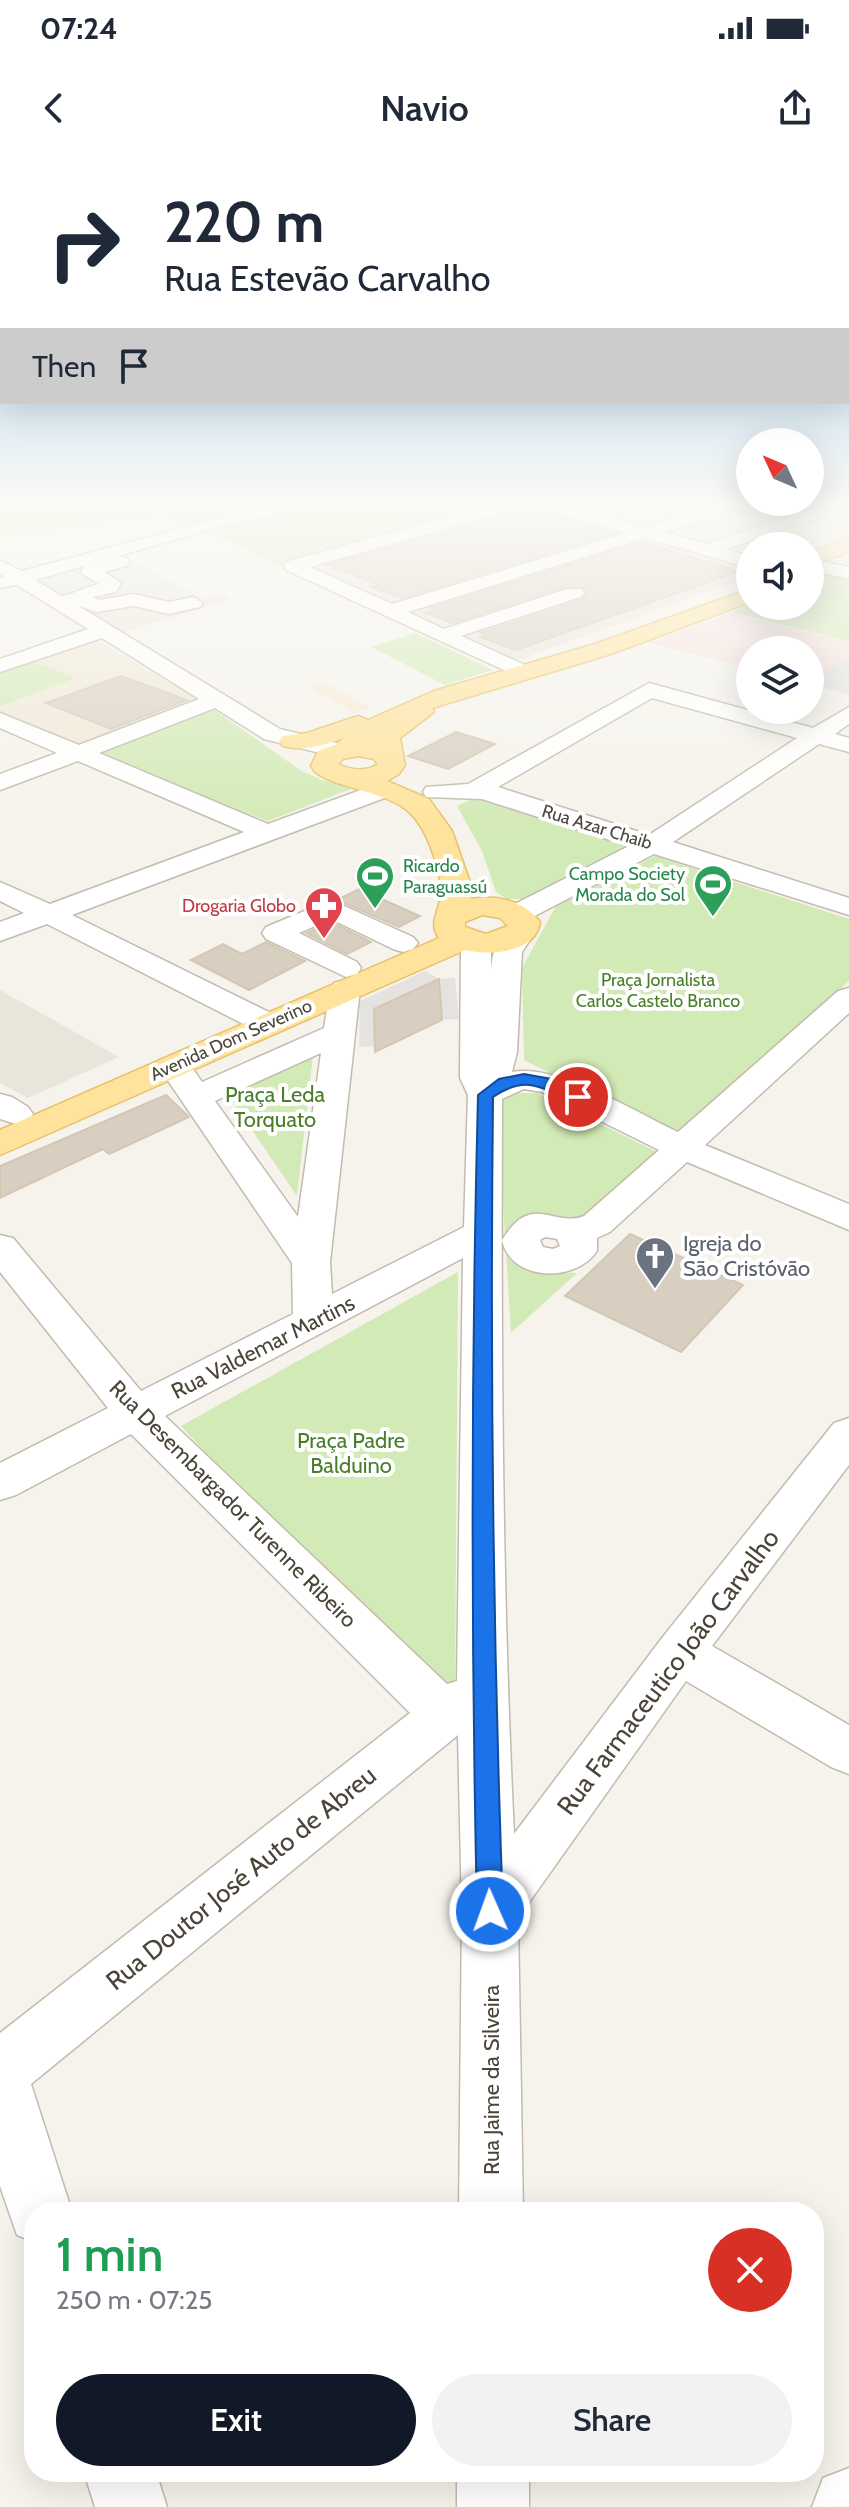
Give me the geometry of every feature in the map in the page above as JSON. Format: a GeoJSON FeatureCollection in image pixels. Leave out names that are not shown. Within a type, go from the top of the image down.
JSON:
{"type":"FeatureCollection","features":[{"type":"Feature","properties":{"kind":"main road"},"geometry":{"type":"LineString","coordinates":[[519,671],[537,659],[660,615]]}},
{"type":"Feature","properties":{"kind":"main road"},"geometry":{"type":"LineString","coordinates":[[282,738],[310,741],[519,671],[554,664],[695,615]]}},
{"type":"Feature","properties":{"kind":"main road"},"geometry":{"type":"LineString","coordinates":[[390,770],[387,744],[393,730],[412,717],[467,690]]}},
{"type":"Feature","properties":{"kind":"main road"},"geometry":{"type":"LineString","coordinates":[[342,762],[357,736],[379,722],[418,707]]}},
{"type":"Feature","properties":{"kind":"main road","name":"Rua Jaime da Silveira"},"geometry":{"type":"LineString","coordinates":[[342,762],[390,770],[435,792],[455,813],[498,899]]}},
{"type":"Feature","properties":{"kind":"main road","name":"Rua Jaime da Silveira"},"geometry":{"type":"LineString","coordinates":[[390,770],[438,831],[457,888],[461,929]]}},
{"type":"Feature","properties":{"kind":"main road"},"geometry":{"type":"LineString","coordinates":[[461,929],[471,907],[498,899]]}},
{"type":"Feature","properties":{"kind":"main road","name":"Avenida Dom Severino"},"geometry":{"type":"LineString","coordinates":[[346,979],[396,946],[461,929]]}},
{"type":"Feature","properties":{"kind":"main road","name":"Avenida Dom Severino"},"geometry":{"type":"LineString","coordinates":[[5,1113],[257,1018],[461,929]]}},
{"type":"Feature","properties":{"kind":"main road","name":"Avenida Dom Severino"},"geometry":{"type":"LineString","coordinates":[[0,1144],[174,1066],[257,1018]]}},
{"type":"Feature","properties":{"kind":"street"},"geometry":{"type":"LineString","coordinates":[[85,615],[102,631],[282,738],[342,762]]}},
{"type":"Feature","properties":{"kind":"street"},"geometry":{"type":"LineString","coordinates":[[399,615],[519,671]]}},
{"type":"Feature","properties":{"kind":"street"},"geometry":{"type":"LineString","coordinates":[[447,635],[509,615]]}},
{"type":"Feature","properties":{"kind":"street"},"geometry":{"type":"LineString","coordinates":[[0,666],[102,631]]}},
{"type":"Feature","properties":{"kind":"street"},"geometry":{"type":"LineString","coordinates":[[475,790],[649,690],[849,745]]}},
{"type":"Feature","properties":{"kind":"street"},"geometry":{"type":"LineString","coordinates":[[0,783],[216,700]]}},
{"type":"Feature","properties":{"kind":"street"},"geometry":{"type":"LineString","coordinates":[[849,714],[653,844],[498,899],[507,951],[493,1074],[504,1083],[524,1079],[551,1084],[683,1148],[849,1218]]}},
{"type":"Feature","properties":{"kind":"street"},"geometry":{"type":"LineString","coordinates":[[0,720],[268,833]]}},
{"type":"Feature","properties":{"kind":"street"},"geometry":{"type":"LineString","coordinates":[[0,932],[268,833],[390,770]]}},
{"type":"Feature","properties":{"kind":"street","name":"Rua Azar Chaib"},"geometry":{"type":"LineString","coordinates":[[435,792],[475,790],[849,907]]}},
{"type":"Feature","properties":{"kind":"street"},"geometry":{"type":"LineString","coordinates":[[0,890],[257,1018]]}},
{"type":"Feature","properties":{"kind":"street"},"geometry":{"type":"LineString","coordinates":[[313,1321],[311,1262],[346,979],[276,933],[331,908],[396,946]]}},
{"type":"Feature","properties":{"kind":"street","name":"Rua Jaime da Silveira"},"geometry":{"type":"LineString","coordinates":[[461,929],[476,1078],[493,1074],[483,1232],[464,1700],[490,1911],[491,2202]]}},
{"type":"Feature","properties":{"kind":"street"},"geometry":{"type":"LineString","coordinates":[[575,1233],[597,1224],[849,997]]}},
{"type":"Feature","properties":{"kind":"street"},"geometry":{"type":"LineString","coordinates":[[196,1097],[340,1033]]}},
{"type":"Feature","properties":{"kind":"street"},"geometry":{"type":"LineString","coordinates":[[174,1066],[311,1262]]}},
{"type":"Feature","properties":{"kind":"street","name":"Rua Valdemar Martins"},"geometry":{"type":"LineString","coordinates":[[0,1483],[483,1232]]}},
{"type":"Feature","properties":{"kind":"street","name":"Rua Desembargador Turenne Ribeiro"},"geometry":{"type":"LineString","coordinates":[[0,1247],[135,1412],[258,1529],[464,1700]]}},
{"type":"Feature","properties":{"kind":"street","name":"Rua Farmaceutico João Carvalho"},"geometry":{"type":"LineString","coordinates":[[490,1911],[679,1652],[849,1434]]}},
{"type":"Feature","properties":{"kind":"street"},"geometry":{"type":"LineString","coordinates":[[679,1652],[849,1751]]}},
{"type":"Feature","properties":{"kind":"street","name":"Rua Doutor José Auto de Abreu"},"geometry":{"type":"LineString","coordinates":[[0,2071],[464,1700]]}},
{"type":"Feature","properties":{"kind":"street"},"geometry":{"type":"LineString","coordinates":[[0,2082],[37,2202]]}},
{"type":"Feature","properties":{"kind":"street"},"geometry":{"type":"LineString","coordinates":[[123,2482],[131,2507]]}},
{"type":"Feature","properties":{"kind":"street"},"geometry":{"type":"LineString","coordinates":[[493,2482],[493,2507]]}},
{"type":"Feature","properties":{"kind":"shaded area"},"geometry":{"type":"Polygon","coordinates":[[[92,615],[181,615],[122,633],[92,615]]]}},
{"type":"Feature","properties":{"kind":"shaded area"},"geometry":{"type":"Polygon","coordinates":[[[408,615],[644,615],[513,662],[408,615]]]}},
{"type":"Feature","properties":{"kind":"shaded area"},"geometry":{"type":"Polygon","coordinates":[[[726,615],[736,615],[736,620],[759,620],[849,642],[849,694],[824,688],[824,636],[736,636],[736,665],[650,643],[726,615]]]}},
{"type":"Feature","properties":{"kind":"shaded area"},"geometry":{"type":"Polygon","coordinates":[[[94,639],[200,700],[82,745],[0,711],[0,672],[94,639]]]}},
{"type":"Feature","properties":{"kind":"shaded area"},"geometry":{"type":"Polygon","coordinates":[[[849,656],[849,694],[824,688],[824,671],[849,656]]]}},
{"type":"Feature","properties":{"kind":"shaded area"},"geometry":{"type":"Polygon","coordinates":[[[324,682],[372,708],[355,713],[310,687],[324,682]]]}},
{"type":"Feature","properties":{"kind":"shaded area"},"geometry":{"type":"Polygon","coordinates":[[[425,971],[439,979],[455,978],[459,1019],[442,1020],[438,979],[374,1009],[375,1046],[359,1047],[360,1001],[425,971]]]}},
{"type":"Feature","properties":{"kind":"shaded area"},"geometry":{"type":"Polygon","coordinates":[[[0,990],[119,1057],[28,1098],[0,1083],[0,990]]]}},
{"type":"Feature","properties":{"kind":"green space"},"geometry":{"type":"Polygon","coordinates":[[[824,615],[849,615],[849,641],[764,620],[824,620],[824,615]]]}},
{"type":"Feature","properties":{"kind":"green space"},"geometry":{"type":"Polygon","coordinates":[[[416,633],[493,670],[445,685],[371,647],[416,633]]]}},
{"type":"Feature","properties":{"kind":"green space"},"geometry":{"type":"Polygon","coordinates":[[[33,662],[76,678],[0,706],[0,673],[33,662]]]}},
{"type":"Feature","properties":{"kind":"green space"},"geometry":{"type":"Polygon","coordinates":[[[212,708],[300,770],[322,780],[356,787],[268,821],[94,755],[212,708]]]}},
{"type":"Feature","properties":{"kind":"green space"},"geometry":{"type":"Polygon","coordinates":[[[477,796],[634,849],[528,899],[507,899],[496,892],[482,851],[457,806],[477,796]]]}},
{"type":"Feature","properties":{"kind":"green space","name":"Praça Jornalista Carlos Castelo Branco"},"geometry":{"type":"Polygon","coordinates":[[[655,856],[849,919],[849,981],[678,1137],[524,1060],[522,968],[556,906],[655,856]]]}},
{"type":"Feature","properties":{"kind":"green space","name":"Praça Leda Torquato"},"geometry":{"type":"Polygon","coordinates":[[[313,1055],[297,1196],[226,1092],[313,1055]]]}},
{"type":"Feature","properties":{"kind":"green space"},"geometry":{"type":"Polygon","coordinates":[[[513,1093],[537,1093],[663,1155],[590,1222],[525,1224],[555,1272],[577,1273],[511,1333],[497,1104],[513,1093]]]}},
{"type":"Feature","properties":{"kind":"green space","name":"Praça Padre Balduino"},"geometry":{"type":"Polygon","coordinates":[[[458,1272],[455,1694],[273,1526],[181,1426],[458,1272]]]}},
{"type":"Feature","properties":{"kind":"building"},"geometry":{"type":"Polygon","coordinates":[[[429,615],[479,615],[453,623],[429,615]]]}},
{"type":"Feature","properties":{"kind":"building"},"geometry":{"type":"Polygon","coordinates":[[[538,615],[616,615],[516,650],[481,637],[488,635],[481,633],[538,615]]]}},
{"type":"Feature","properties":{"kind":"building"},"geometry":{"type":"Polygon","coordinates":[[[121,676],[187,700],[111,729],[46,703],[121,676]]]}},
{"type":"Feature","properties":{"kind":"building"},"geometry":{"type":"Polygon","coordinates":[[[456,732],[495,744],[448,769],[408,756],[456,732]]]}},
{"type":"Feature","properties":{"kind":"building","name":"Ricardo Paraguassú"},"geometry":{"type":"Polygon","coordinates":[[[359,889],[420,916],[399,927],[337,900],[359,889]]]}},
{"type":"Feature","properties":{"kind":"building"},"geometry":{"type":"Polygon","coordinates":[[[331,922],[371,942],[347,954],[306,933],[331,922]]]}},
{"type":"Feature","properties":{"kind":"building"},"geometry":{"type":"Polygon","coordinates":[[[266,942],[305,961],[249,990],[191,960],[223,944],[242,954],[266,942]]]}},
{"type":"Feature","properties":{"kind":"building"},"geometry":{"type":"Polygon","coordinates":[[[439,979],[442,1020],[375,1052],[374,1009],[439,979]]]}},
{"type":"Feature","properties":{"kind":"building"},"geometry":{"type":"Polygon","coordinates":[[[166,1095],[189,1117],[109,1154],[103,1149],[0,1198],[0,1166],[166,1095]]]}},
{"type":"Feature","properties":{"kind":"building","name":"Igreja do São Cristóvão"},"geometry":{"type":"Polygon","coordinates":[[[630,1234],[743,1285],[681,1352],[565,1296],[630,1234]]]}},
{"type":"Feature","properties":{"kind":"place","name":"Ricardo Paraguassú"},"geometry":{"type":"Point","coordinates":[375,910]}},
{"type":"Feature","properties":{"kind":"place","name":"Campo Society Morada do Sol"},"geometry":{"type":"Point","coordinates":[713,918]}},
{"type":"Feature","properties":{"kind":"place","name":"Drogaria Globo"},"geometry":{"type":"Point","coordinates":[324,940]}},
{"type":"Feature","properties":{"kind":"place","name":"Igreja do São Cristóvão"},"geometry":{"type":"Point","coordinates":[655,1290]}},
{"type":"Feature","properties":{"kind":"route"},"geometry":{"type":"LineString","coordinates":[[490,1911],[482,1654],[481,1331],[485,1095],[504,1083],[524,1079],[551,1084],[578,1097]]}}]}
